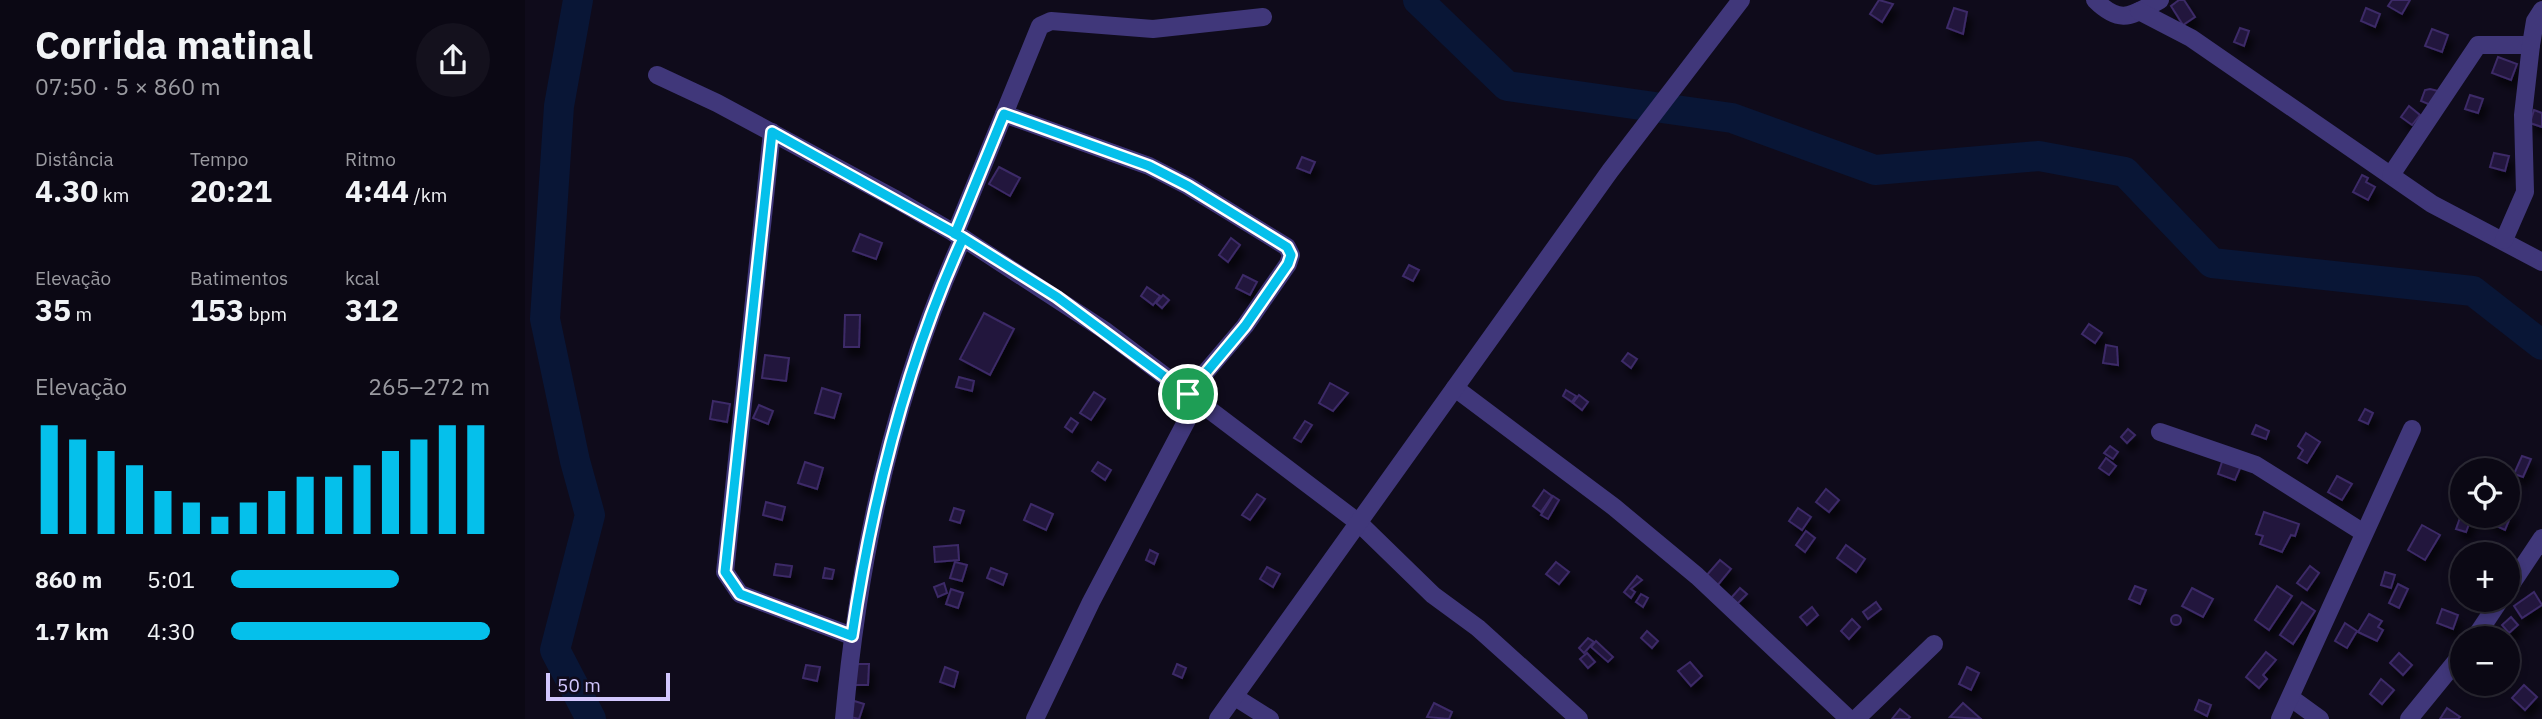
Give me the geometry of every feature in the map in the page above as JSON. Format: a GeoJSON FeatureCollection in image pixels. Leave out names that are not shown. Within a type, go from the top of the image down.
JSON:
{"type":"FeatureCollection","features":[{"type":"Feature","properties":{"kind":"street"},"geometry":{"type":"LineString","coordinates":[[1218,719],[1610,171],[1741,0]]}},
{"type":"Feature","properties":{"kind":"street"},"geometry":{"type":"LineString","coordinates":[[2095,0],[2108,13],[2127,17],[2160,0]]}},
{"type":"Feature","properties":{"kind":"street"},"geometry":{"type":"LineString","coordinates":[[2504,240],[2526,184],[2522,137],[2531,45],[2535,22],[2542,10]]}},
{"type":"Feature","properties":{"kind":"street"},"geometry":{"type":"LineString","coordinates":[[2139,11],[2191,38],[2432,204],[2542,262]]}},
{"type":"Feature","properties":{"kind":"street"},"geometry":{"type":"LineString","coordinates":[[844,719],[863,558],[893,438],[929,320],[1004,114],[1040,26],[1051,21],[1153,29],[1263,17]]}},
{"type":"Feature","properties":{"kind":"street"},"geometry":{"type":"LineString","coordinates":[[2391,175],[2478,45],[2531,45]]}},
{"type":"Feature","properties":{"kind":"street"},"geometry":{"type":"LineString","coordinates":[[657,75],[772,132],[959,236],[1057,297],[1359,523],[1433,595],[1478,628],[1579,719]]}},
{"type":"Feature","properties":{"kind":"street"},"geometry":{"type":"LineString","coordinates":[[1004,114],[1149,166],[1188,186],[1287,247],[1291,255],[1288,264],[1193,397],[1035,719]]}},
{"type":"Feature","properties":{"kind":"street"},"geometry":{"type":"LineString","coordinates":[[772,132],[725,572],[740,594],[852,636]]}},
{"type":"Feature","properties":{"kind":"street"},"geometry":{"type":"LineString","coordinates":[[1455,388],[1614,507],[1697,576],[1849,719]]}},
{"type":"Feature","properties":{"kind":"street"},"geometry":{"type":"LineString","coordinates":[[2280,719],[2412,429]]}},
{"type":"Feature","properties":{"kind":"street"},"geometry":{"type":"LineString","coordinates":[[2160,432],[2256,465],[2364,533]]}},
{"type":"Feature","properties":{"kind":"street"},"geometry":{"type":"LineString","coordinates":[[2520,571],[2542,538]]}},
{"type":"Feature","properties":{"kind":"street"},"geometry":{"type":"LineString","coordinates":[[1856,719],[1934,644]]}},
{"type":"Feature","properties":{"kind":"street"},"geometry":{"type":"LineString","coordinates":[[2409,719],[2450,669]]}},
{"type":"Feature","properties":{"kind":"street"},"geometry":{"type":"LineString","coordinates":[[1235,696],[1270,719]]}},
{"type":"Feature","properties":{"kind":"street"},"geometry":{"type":"LineString","coordinates":[[2291,698],[2320,719]]}},
{"type":"Feature","properties":{"kind":"building"},"geometry":{"type":"Polygon","coordinates":[[[1879,0],[1893,4],[1882,22],[1870,14],[1879,0]]]}},
{"type":"Feature","properties":{"kind":"building"},"geometry":{"type":"Polygon","coordinates":[[[2184,0],[2195,17],[2183,25],[2171,6],[2184,0]]]}},
{"type":"Feature","properties":{"kind":"building"},"geometry":{"type":"Polygon","coordinates":[[[2392,0],[2410,0],[2402,14],[2388,6],[2392,0]]]}},
{"type":"Feature","properties":{"kind":"building"},"geometry":{"type":"Polygon","coordinates":[[[1954,8],[1967,12],[1963,34],[1947,28],[1954,8]]]}},
{"type":"Feature","properties":{"kind":"building"},"geometry":{"type":"Polygon","coordinates":[[[2366,8],[2380,14],[2375,27],[2361,21],[2366,8]]]}},
{"type":"Feature","properties":{"kind":"building"},"geometry":{"type":"Polygon","coordinates":[[[2240,28],[2249,31],[2244,46],[2234,42],[2240,28]]]}},
{"type":"Feature","properties":{"kind":"building"},"geometry":{"type":"Polygon","coordinates":[[[2432,29],[2448,35],[2442,52],[2425,46],[2432,29]]]}},
{"type":"Feature","properties":{"kind":"building"},"geometry":{"type":"Polygon","coordinates":[[[2498,57],[2517,64],[2511,80],[2492,73],[2498,57]]]}},
{"type":"Feature","properties":{"kind":"building"},"geometry":{"type":"Polygon","coordinates":[[[2425,90],[2438,91],[2433,106],[2421,101],[2425,90]]]}},
{"type":"Feature","properties":{"kind":"building"},"geometry":{"type":"Polygon","coordinates":[[[2470,95],[2483,99],[2478,113],[2465,109],[2470,95]]]}},
{"type":"Feature","properties":{"kind":"building"},"geometry":{"type":"Polygon","coordinates":[[[2409,106],[2420,115],[2412,125],[2401,117],[2409,106]]]}},
{"type":"Feature","properties":{"kind":"building"},"geometry":{"type":"Polygon","coordinates":[[[2534,110],[2542,113],[2542,127],[2530,123],[2534,110]]]}},
{"type":"Feature","properties":{"kind":"building"},"geometry":{"type":"Polygon","coordinates":[[[2494,153],[2509,156],[2505,171],[2490,167],[2494,153]]]}},
{"type":"Feature","properties":{"kind":"building"},"geometry":{"type":"Polygon","coordinates":[[[1302,157],[1315,162],[1310,173],[1297,168],[1302,157]]]}},
{"type":"Feature","properties":{"kind":"building"},"geometry":{"type":"Polygon","coordinates":[[[999,167],[1020,178],[1010,196],[989,184],[999,167]]]}},
{"type":"Feature","properties":{"kind":"building"},"geometry":{"type":"Polygon","coordinates":[[[2362,175],[2368,178],[2366,182],[2375,187],[2368,200],[2353,192],[2362,175]]]}},
{"type":"Feature","properties":{"kind":"building"},"geometry":{"type":"Polygon","coordinates":[[[860,234],[882,243],[876,259],[853,251],[860,234]]]}},
{"type":"Feature","properties":{"kind":"building"},"geometry":{"type":"Polygon","coordinates":[[[1231,238],[1240,245],[1228,262],[1219,255],[1231,238]]]}},
{"type":"Feature","properties":{"kind":"building"},"geometry":{"type":"Polygon","coordinates":[[[1409,265],[1419,270],[1413,281],[1403,276],[1409,265]]]}},
{"type":"Feature","properties":{"kind":"building"},"geometry":{"type":"Polygon","coordinates":[[[1243,275],[1257,282],[1250,295],[1236,288],[1243,275]]]}},
{"type":"Feature","properties":{"kind":"building"},"geometry":{"type":"Polygon","coordinates":[[[1147,287],[1160,296],[1153,305],[1141,296],[1147,287]]]}},
{"type":"Feature","properties":{"kind":"building"},"geometry":{"type":"Polygon","coordinates":[[[1163,295],[1169,300],[1162,308],[1156,303],[1163,295]]]}},
{"type":"Feature","properties":{"kind":"building"},"geometry":{"type":"Polygon","coordinates":[[[984,313],[1014,329],[990,375],[960,359],[984,313]]]}},
{"type":"Feature","properties":{"kind":"building"},"geometry":{"type":"Polygon","coordinates":[[[845,315],[860,315],[859,347],[844,347],[845,315]]]}},
{"type":"Feature","properties":{"kind":"building"},"geometry":{"type":"Polygon","coordinates":[[[2089,324],[2102,333],[2095,343],[2082,334],[2089,324]]]}},
{"type":"Feature","properties":{"kind":"building"},"geometry":{"type":"Polygon","coordinates":[[[2106,345],[2117,347],[2118,365],[2103,363],[2106,345]]]}},
{"type":"Feature","properties":{"kind":"building"},"geometry":{"type":"Polygon","coordinates":[[[1628,353],[1637,359],[1631,368],[1622,361],[1628,353]]]}},
{"type":"Feature","properties":{"kind":"building"},"geometry":{"type":"Polygon","coordinates":[[[765,355],[789,358],[786,381],[762,378],[765,355]]]}},
{"type":"Feature","properties":{"kind":"building"},"geometry":{"type":"Polygon","coordinates":[[[959,377],[974,381],[972,391],[956,387],[959,377]]]}},
{"type":"Feature","properties":{"kind":"building"},"geometry":{"type":"Polygon","coordinates":[[[1330,383],[1348,393],[1333,411],[1319,403],[1330,383]]]}},
{"type":"Feature","properties":{"kind":"building"},"geometry":{"type":"Polygon","coordinates":[[[822,388],[841,394],[834,418],[815,413],[822,388]]]}},
{"type":"Feature","properties":{"kind":"building"},"geometry":{"type":"Polygon","coordinates":[[[1566,390],[1576,396],[1572,402],[1563,396],[1566,390]]]}},
{"type":"Feature","properties":{"kind":"building"},"geometry":{"type":"Polygon","coordinates":[[[1094,392],[1105,399],[1091,420],[1080,413],[1094,392]]]}},
{"type":"Feature","properties":{"kind":"building"},"geometry":{"type":"Polygon","coordinates":[[[1579,395],[1588,402],[1582,410],[1573,403],[1579,395]]]}},
{"type":"Feature","properties":{"kind":"building"},"geometry":{"type":"Polygon","coordinates":[[[713,401],[730,404],[727,422],[710,419],[713,401]]]}},
{"type":"Feature","properties":{"kind":"building"},"geometry":{"type":"Polygon","coordinates":[[[759,405],[773,411],[768,424],[753,418],[759,405]]]}},
{"type":"Feature","properties":{"kind":"building"},"geometry":{"type":"Polygon","coordinates":[[[2365,409],[2373,413],[2368,424],[2359,420],[2365,409]]]}},
{"type":"Feature","properties":{"kind":"building"},"geometry":{"type":"Polygon","coordinates":[[[1071,418],[1078,423],[1072,432],[1065,427],[1071,418]]]}},
{"type":"Feature","properties":{"kind":"building"},"geometry":{"type":"Polygon","coordinates":[[[1305,421],[1312,425],[1301,442],[1294,438],[1305,421]]]}},
{"type":"Feature","properties":{"kind":"building"},"geometry":{"type":"Polygon","coordinates":[[[2256,425],[2269,431],[2266,439],[2252,434],[2256,425]]]}},
{"type":"Feature","properties":{"kind":"building"},"geometry":{"type":"Polygon","coordinates":[[[2128,429],[2135,435],[2127,443],[2121,437],[2128,429]]]}},
{"type":"Feature","properties":{"kind":"building"},"geometry":{"type":"Polygon","coordinates":[[[2306,433],[2320,442],[2307,463],[2298,458],[2303,450],[2298,446],[2306,433]]]}},
{"type":"Feature","properties":{"kind":"building"},"geometry":{"type":"Polygon","coordinates":[[[2110,446],[2118,452],[2113,459],[2104,453],[2110,446]]]}},
{"type":"Feature","properties":{"kind":"building"},"geometry":{"type":"Polygon","coordinates":[[[2522,456],[2531,459],[2523,477],[2520,476],[2522,456]]]}},
{"type":"Feature","properties":{"kind":"building"},"geometry":{"type":"Polygon","coordinates":[[[2106,458],[2116,466],[2109,475],[2099,468],[2106,458]]]}},
{"type":"Feature","properties":{"kind":"building"},"geometry":{"type":"Polygon","coordinates":[[[2223,459],[2241,466],[2235,480],[2218,474],[2223,459]]]}},
{"type":"Feature","properties":{"kind":"building"},"geometry":{"type":"Polygon","coordinates":[[[805,462],[823,468],[817,489],[798,483],[805,462]]]}},
{"type":"Feature","properties":{"kind":"building"},"geometry":{"type":"Polygon","coordinates":[[[1098,462],[1111,470],[1105,480],[1092,471],[1098,462]]]}},
{"type":"Feature","properties":{"kind":"building"},"geometry":{"type":"Polygon","coordinates":[[[2337,476],[2352,484],[2342,500],[2328,492],[2337,476]]]}},
{"type":"Feature","properties":{"kind":"building"},"geometry":{"type":"Polygon","coordinates":[[[1826,489],[1839,500],[1829,512],[1816,502],[1826,489]]]}},
{"type":"Feature","properties":{"kind":"building"},"geometry":{"type":"Polygon","coordinates":[[[1544,490],[1552,496],[1541,512],[1533,506],[1544,490]]]}},
{"type":"Feature","properties":{"kind":"building"},"geometry":{"type":"Polygon","coordinates":[[[1257,494],[1265,499],[1250,520],[1242,515],[1257,494]]]}},
{"type":"Feature","properties":{"kind":"building"},"geometry":{"type":"Polygon","coordinates":[[[1553,496],[1559,500],[1548,519],[1541,515],[1553,496]]]}},
{"type":"Feature","properties":{"kind":"building"},"geometry":{"type":"Polygon","coordinates":[[[766,502],[785,507],[782,520],[763,515],[766,502]]]}},
{"type":"Feature","properties":{"kind":"building"},"geometry":{"type":"Polygon","coordinates":[[[1031,504],[1053,514],[1046,530],[1024,520],[1031,504]]]}},
{"type":"Feature","properties":{"kind":"building"},"geometry":{"type":"Polygon","coordinates":[[[954,508],[964,511],[960,523],[950,520],[954,508]]]}},
{"type":"Feature","properties":{"kind":"building"},"geometry":{"type":"Polygon","coordinates":[[[1798,508],[1811,517],[1802,530],[1789,521],[1798,508]]]}},
{"type":"Feature","properties":{"kind":"building"},"geometry":{"type":"Polygon","coordinates":[[[2264,512],[2299,524],[2295,536],[2291,535],[2282,552],[2260,544],[2263,536],[2256,534],[2264,512]]]}},
{"type":"Feature","properties":{"kind":"building"},"geometry":{"type":"Polygon","coordinates":[[[2422,525],[2440,535],[2425,560],[2408,550],[2422,525]]]}},
{"type":"Feature","properties":{"kind":"building"},"geometry":{"type":"Polygon","coordinates":[[[1806,531],[1815,538],[1805,552],[1796,545],[1806,531]]]}},
{"type":"Feature","properties":{"kind":"building"},"geometry":{"type":"Polygon","coordinates":[[[958,545],[959,560],[935,562],[934,547],[958,545]]]}},
{"type":"Feature","properties":{"kind":"building"},"geometry":{"type":"Polygon","coordinates":[[[1846,545],[1865,559],[1856,572],[1837,558],[1846,545]]]}},
{"type":"Feature","properties":{"kind":"building"},"geometry":{"type":"Polygon","coordinates":[[[1150,550],[1158,554],[1154,564],[1146,560],[1150,550]]]}},
{"type":"Feature","properties":{"kind":"building"},"geometry":{"type":"Polygon","coordinates":[[[1720,560],[1731,569],[1717,586],[1706,576],[1720,560]]]}},
{"type":"Feature","properties":{"kind":"building"},"geometry":{"type":"Polygon","coordinates":[[[955,562],[967,565],[962,581],[950,578],[955,562]]]}},
{"type":"Feature","properties":{"kind":"building"},"geometry":{"type":"Polygon","coordinates":[[[1556,562],[1569,572],[1559,584],[1546,574],[1556,562]]]}},
{"type":"Feature","properties":{"kind":"building"},"geometry":{"type":"Polygon","coordinates":[[[776,564],[792,566],[790,577],[774,575],[776,564]]]}},
{"type":"Feature","properties":{"kind":"building"},"geometry":{"type":"Polygon","coordinates":[[[2310,566],[2319,573],[2307,590],[2297,583],[2310,566]]]}},
{"type":"Feature","properties":{"kind":"building"},"geometry":{"type":"Polygon","coordinates":[[[1267,567],[1280,574],[1273,587],[1260,579],[1267,567]]]}},
{"type":"Feature","properties":{"kind":"building"},"geometry":{"type":"Polygon","coordinates":[[[825,568],[834,570],[832,579],[823,578],[825,568]]]}},
{"type":"Feature","properties":{"kind":"building"},"geometry":{"type":"Polygon","coordinates":[[[991,568],[1007,574],[1003,585],[987,578],[991,568]]]}},
{"type":"Feature","properties":{"kind":"building"},"geometry":{"type":"Polygon","coordinates":[[[2385,572],[2395,575],[2391,588],[2381,585],[2385,572]]]}},
{"type":"Feature","properties":{"kind":"building"},"geometry":{"type":"Polygon","coordinates":[[[1637,576],[1642,580],[1631,589],[1635,592],[1631,598],[1624,592],[1637,576]]]}},
{"type":"Feature","properties":{"kind":"building"},"geometry":{"type":"Polygon","coordinates":[[[944,583],[947,593],[938,597],[934,587],[944,583]]]}},
{"type":"Feature","properties":{"kind":"building"},"geometry":{"type":"Polygon","coordinates":[[[2398,584],[2408,589],[2399,608],[2389,603],[2398,584]]]}},
{"type":"Feature","properties":{"kind":"building"},"geometry":{"type":"Polygon","coordinates":[[[2135,586],[2146,590],[2140,604],[2129,599],[2135,586]]]}},
{"type":"Feature","properties":{"kind":"building"},"geometry":{"type":"Polygon","coordinates":[[[2277,586],[2292,596],[2269,630],[2255,620],[2277,586]]]}},
{"type":"Feature","properties":{"kind":"building"},"geometry":{"type":"Polygon","coordinates":[[[1740,588],[1747,594],[1737,604],[1731,598],[1740,588]]]}},
{"type":"Feature","properties":{"kind":"building"},"geometry":{"type":"Polygon","coordinates":[[[2192,588],[2213,599],[2203,617],[2182,606],[2192,588]]]}},
{"type":"Feature","properties":{"kind":"building"},"geometry":{"type":"Polygon","coordinates":[[[951,589],[963,593],[958,608],[946,604],[951,589]]]}},
{"type":"Feature","properties":{"kind":"building"},"geometry":{"type":"Polygon","coordinates":[[[2534,592],[2542,605],[2522,618],[2518,612],[2520,602],[2534,592]]]}},
{"type":"Feature","properties":{"kind":"building"},"geometry":{"type":"Polygon","coordinates":[[[1641,594],[1648,598],[1643,607],[1636,602],[1641,594]]]}},
{"type":"Feature","properties":{"kind":"building"},"geometry":{"type":"Polygon","coordinates":[[[1876,602],[1881,609],[1868,619],[1863,612],[1876,602]]]}},
{"type":"Feature","properties":{"kind":"building"},"geometry":{"type":"Polygon","coordinates":[[[2302,602],[2315,611],[2293,644],[2280,635],[2302,602]]]}},
{"type":"Feature","properties":{"kind":"building"},"geometry":{"type":"Polygon","coordinates":[[[1812,607],[1818,615],[1807,625],[1800,617],[1812,607]]]}},
{"type":"Feature","properties":{"kind":"building"},"geometry":{"type":"Polygon","coordinates":[[[2442,609],[2458,615],[2454,626],[2450,628],[2437,623],[2442,609]]]}},
{"type":"Feature","properties":{"kind":"building"},"geometry":{"type":"Polygon","coordinates":[[[2369,614],[2382,621],[2378,627],[2383,630],[2377,641],[2358,632],[2369,614]]]}},
{"type":"Feature","properties":{"kind":"building"},"geometry":{"type":"Polygon","coordinates":[[[2176,615],[2180,616],[2180,624],[2176,625],[2172,624],[2171,620],[2172,616],[2176,615]]]}},
{"type":"Feature","properties":{"kind":"building"},"geometry":{"type":"Polygon","coordinates":[[[2511,617],[2518,625],[2503,626],[2511,617]]]}},
{"type":"Feature","properties":{"kind":"building"},"geometry":{"type":"Polygon","coordinates":[[[1852,619],[1860,627],[1849,639],[1841,631],[1852,619]]]}},
{"type":"Feature","properties":{"kind":"building"},"geometry":{"type":"Polygon","coordinates":[[[2345,623],[2357,631],[2347,648],[2335,641],[2345,623]]]}},
{"type":"Feature","properties":{"kind":"building"},"geometry":{"type":"Polygon","coordinates":[[[1647,631],[1658,641],[1652,648],[1641,638],[1647,631]]]}},
{"type":"Feature","properties":{"kind":"building"},"geometry":{"type":"Polygon","coordinates":[[[1588,638],[1594,642],[1584,653],[1579,648],[1588,638]]]}},
{"type":"Feature","properties":{"kind":"building"},"geometry":{"type":"Polygon","coordinates":[[[1596,641],[1613,657],[1608,662],[1591,647],[1596,641]]]}},
{"type":"Feature","properties":{"kind":"building"},"geometry":{"type":"Polygon","coordinates":[[[2266,652],[2276,660],[2263,675],[2267,679],[2259,688],[2246,677],[2266,652]]]}},
{"type":"Feature","properties":{"kind":"building"},"geometry":{"type":"Polygon","coordinates":[[[1587,653],[1595,662],[1588,668],[1580,659],[1587,653]]]}},
{"type":"Feature","properties":{"kind":"building"},"geometry":{"type":"Polygon","coordinates":[[[2399,653],[2412,665],[2403,675],[2390,663],[2399,653]]]}},
{"type":"Feature","properties":{"kind":"building"},"geometry":{"type":"Polygon","coordinates":[[[1690,662],[1702,676],[1691,686],[1678,671],[1690,662]]]}},
{"type":"Feature","properties":{"kind":"building"},"geometry":{"type":"Polygon","coordinates":[[[854,664],[869,664],[868,685],[853,685],[854,664]]]}},
{"type":"Feature","properties":{"kind":"building"},"geometry":{"type":"Polygon","coordinates":[[[1177,664],[1186,668],[1182,678],[1173,674],[1177,664]]]}},
{"type":"Feature","properties":{"kind":"building"},"geometry":{"type":"Polygon","coordinates":[[[806,665],[820,667],[817,681],[803,678],[806,665]]]}},
{"type":"Feature","properties":{"kind":"building"},"geometry":{"type":"Polygon","coordinates":[[[945,667],[958,672],[954,687],[940,682],[945,667]]]}},
{"type":"Feature","properties":{"kind":"building"},"geometry":{"type":"Polygon","coordinates":[[[1967,667],[1979,673],[1971,690],[1959,684],[1967,667]]]}},
{"type":"Feature","properties":{"kind":"building"},"geometry":{"type":"Polygon","coordinates":[[[2381,679],[2394,690],[2382,704],[2370,694],[2381,679]]]}},
{"type":"Feature","properties":{"kind":"building"},"geometry":{"type":"Polygon","coordinates":[[[2524,685],[2537,697],[2525,710],[2512,698],[2520,696],[2520,689],[2524,685]]]}},
{"type":"Feature","properties":{"kind":"building"},"geometry":{"type":"Polygon","coordinates":[[[851,700],[864,704],[859,719],[846,716],[851,700]]]}},
{"type":"Feature","properties":{"kind":"building"},"geometry":{"type":"Polygon","coordinates":[[[2199,700],[2211,705],[2207,716],[2195,710],[2199,700]]]}},
{"type":"Feature","properties":{"kind":"building"},"geometry":{"type":"Polygon","coordinates":[[[1434,703],[1452,712],[1449,719],[1427,717],[1434,703]]]}},
{"type":"Feature","properties":{"kind":"building"},"geometry":{"type":"Polygon","coordinates":[[[1963,703],[1981,719],[1950,717],[1963,703]]]}},
{"type":"Feature","properties":{"kind":"building"},"geometry":{"type":"Polygon","coordinates":[[[2447,708],[2460,717],[2440,719],[2447,708]]]}},
{"type":"Feature","properties":{"kind":"building"},"geometry":{"type":"Polygon","coordinates":[[[1900,709],[1910,717],[1892,719],[1900,709]]]}},
{"type":"Feature","properties":{"kind":"waterway"},"geometry":{"type":"LineString","coordinates":[[578,0],[559,106],[545,319],[575,461],[590,515],[555,650],[591,719]]}},
{"type":"Feature","properties":{"kind":"waterway"},"geometry":{"type":"LineString","coordinates":[[1418,0],[1507,86],[1732,118],[1875,170],[2039,156],[2125,172],[2212,263],[2473,291],[2542,345]]}},
{"type":"Feature","properties":{"kind":"route"},"geometry":{"type":"LineString","coordinates":[[1188,394],[1057,297],[963,238],[955,234],[897,200],[772,132],[725,572],[740,594],[852,636],[863,558],[893,438],[925,333],[943,282],[963,238],[955,234],[1004,114],[1149,166],[1188,186],[1287,247],[1291,255],[1288,264],[1245,326],[1188,394]]}}]}
